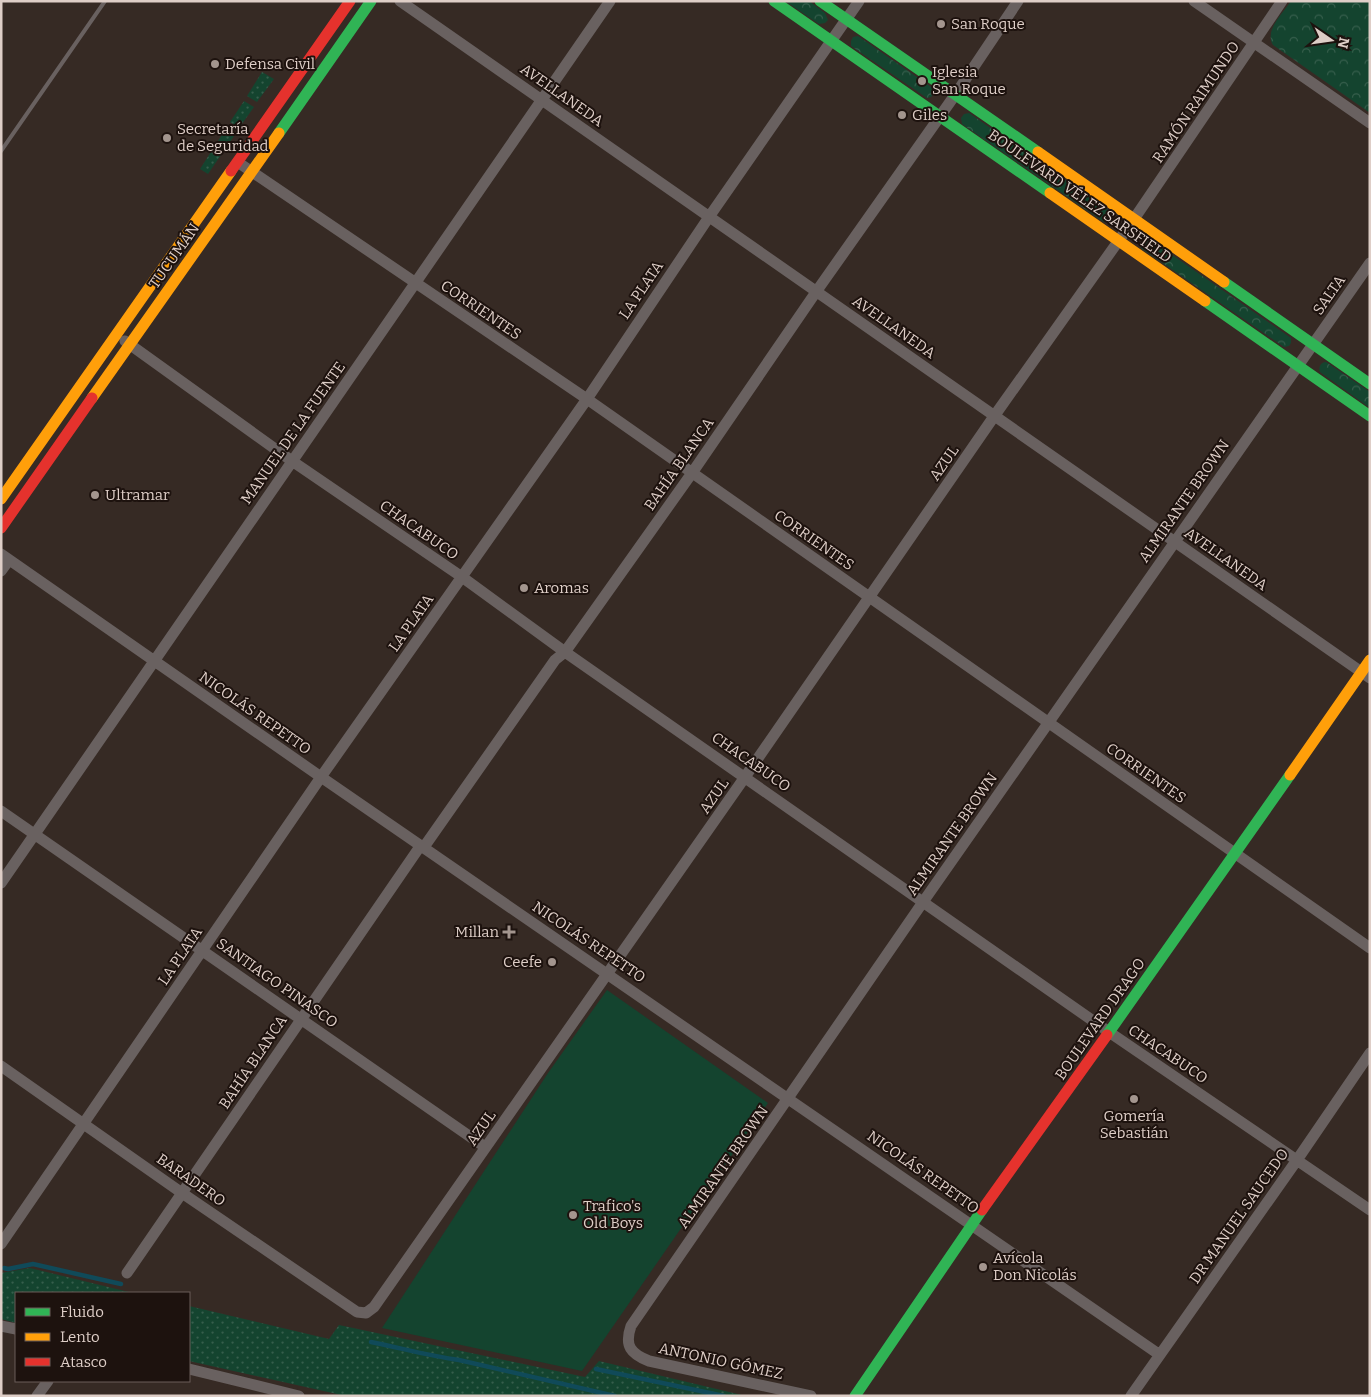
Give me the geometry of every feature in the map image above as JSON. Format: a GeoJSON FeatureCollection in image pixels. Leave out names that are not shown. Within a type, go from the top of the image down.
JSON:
{"type":"FeatureCollection","features":[{"type":"Feature","properties":{"kind":"main road","name":"TUCUMÁN"},"geometry":{"type":"LineString","coordinates":[[1,499],[350,1]]}},
{"type":"Feature","properties":{"kind":"main road","name":"TUCUMÁN"},"geometry":{"type":"LineString","coordinates":[[1,528],[371,1]]}},
{"type":"Feature","properties":{"kind":"main road","name":"BOULEVARD VÉLEZ SARSFIELD"},"geometry":{"type":"LineString","coordinates":[[774,1],[1370,416]]}},
{"type":"Feature","properties":{"kind":"main road","name":"BOULEVARD VÉLEZ SARSFIELD"},"geometry":{"type":"LineString","coordinates":[[820,1],[1370,384]]}},
{"type":"Feature","properties":{"kind":"main road","name":"BOULEVARD DRAGO"},"geometry":{"type":"LineString","coordinates":[[855,1396],[972,1224],[1235,854],[1366,675],[1370,660]]}},
{"type":"Feature","properties":{"kind":"street","name":"AVELLANEDA"},"geometry":{"type":"LineString","coordinates":[[400,1],[1366,675]]}},
{"type":"Feature","properties":{"kind":"street","name":"MANUEL DE LA FUENTE"},"geometry":{"type":"LineString","coordinates":[[1,883],[610,1]]}},
{"type":"Feature","properties":{"kind":"street","name":"LA PLATA"},"geometry":{"type":"LineString","coordinates":[[1,1244],[321,777],[462,578],[708,217],[859,1]]}},
{"type":"Feature","properties":{"kind":"street","name":"BAHÍA BLANCA"},"geometry":{"type":"LineString","coordinates":[[127,1273],[301,1018],[555,660],[565,652],[692,473],[816,292],[955,95],[1018,1]]}},
{"type":"Feature","properties":{"kind":"street"},"geometry":{"type":"LineString","coordinates":[[1194,1],[1370,123]]}},
{"type":"Feature","properties":{"kind":"street","name":"RAMÓN RAIMUNDO"},"geometry":{"type":"LineString","coordinates":[[1134,219],[1282,1]]}},
{"type":"Feature","properties":{"kind":"street","name":"CORRIENTES"},"geometry":{"type":"LineString","coordinates":[[238,163],[586,398],[1370,948]]}},
{"type":"Feature","properties":{"kind":"street","name":"AZUL"},"geometry":{"type":"LineString","coordinates":[[366,1313],[374,1307],[746,777],[995,415],[1134,219]]}},
{"type":"Feature","properties":{"kind":"street","name":"SALTA"},"geometry":{"type":"LineString","coordinates":[[1313,344],[1370,263]]}},
{"type":"Feature","properties":{"kind":"street","name":"CHACABUCO"},"geometry":{"type":"LineString","coordinates":[[117,336],[292,461],[1109,1032],[1370,1210]]}},
{"type":"Feature","properties":{"kind":"street","name":"ALMIRANTE BROWN"},"geometry":{"type":"LineString","coordinates":[[629,1346],[628,1336],[631,1326],[923,902],[1313,344]]}},
{"type":"Feature","properties":{"kind":"street"},"geometry":{"type":"LineString","coordinates":[[1,571],[5,557]]}},
{"type":"Feature","properties":{"kind":"street","name":"NICOLÁS REPETTO"},"geometry":{"type":"LineString","coordinates":[[5,557],[154,662],[1160,1355]]}},
{"type":"Feature","properties":{"kind":"street","name":"SANTIAGO PINASCO"},"geometry":{"type":"LineString","coordinates":[[1,811],[485,1147]]}},
{"type":"Feature","properties":{"kind":"street","name":"DR MANUEL SAUCEDO"},"geometry":{"type":"LineString","coordinates":[[1130,1396],[1297,1160],[1370,1053]]}},
{"type":"Feature","properties":{"kind":"street","name":"BARADERO"},"geometry":{"type":"LineString","coordinates":[[1,1066],[182,1193],[357,1312],[366,1313]]}},
{"type":"Feature","properties":{"kind":"street"},"geometry":{"type":"LineString","coordinates":[[1,1326],[15,1329]]}},
{"type":"Feature","properties":{"kind":"street","name":"ANTONIO GÓMEZ"},"geometry":{"type":"LineString","coordinates":[[629,1346],[636,1356],[649,1362],[812,1396]]}},
{"type":"Feature","properties":{"kind":"street"},"geometry":{"type":"LineString","coordinates":[[190,1368],[299,1396]]}},
{"type":"Feature","properties":{"kind":"street"},"geometry":{"type":"LineString","coordinates":[[37,1396],[47,1382]]}},
{"type":"Feature","properties":{"kind":"green space"},"geometry":{"type":"Polygon","coordinates":[[[785,1],[809,1],[825,13],[828,20],[825,23],[819,24],[785,1]]]}},
{"type":"Feature","properties":{"kind":"green space"},"geometry":{"type":"Polygon","coordinates":[[[1291,1],[1370,1],[1370,113],[1273,45],[1271,34],[1273,28],[1291,1]]]}},
{"type":"Feature","properties":{"kind":"green space"},"geometry":{"type":"Polygon","coordinates":[[[858,36],[934,89],[931,97],[927,98],[851,46],[853,37],[858,36]]]}},
{"type":"Feature","properties":{"kind":"green space"},"geometry":{"type":"Polygon","coordinates":[[[262,72],[274,79],[257,102],[247,96],[262,72]]]}},
{"type":"Feature","properties":{"kind":"green space"},"geometry":{"type":"Polygon","coordinates":[[[244,101],[254,107],[239,128],[230,122],[244,101]]]}},
{"type":"Feature","properties":{"kind":"green space"},"geometry":{"type":"Polygon","coordinates":[[[969,113],[1111,212],[1110,219],[1104,222],[962,124],[961,118],[964,114],[969,113]]]}},
{"type":"Feature","properties":{"kind":"green space"},"geometry":{"type":"Polygon","coordinates":[[[227,127],[236,133],[208,174],[200,169],[227,127]]]}},
{"type":"Feature","properties":{"kind":"green space"},"geometry":{"type":"Polygon","coordinates":[[[1148,238],[1291,338],[1289,346],[1284,347],[1141,248],[1140,243],[1143,239],[1148,238]]]}},
{"type":"Feature","properties":{"kind":"green space"},"geometry":{"type":"Polygon","coordinates":[[[1326,362],[1370,392],[1370,408],[1320,372],[1320,365],[1326,362]]]}},
{"type":"Feature","properties":{"kind":"green space","name":"Trafico's Old Boys"},"geometry":{"type":"Polygon","coordinates":[[[607,990],[768,1103],[582,1371],[382,1328],[548,1073],[607,990]]]}},
{"type":"Feature","properties":{"kind":"green space"},"geometry":{"type":"Polygon","coordinates":[[[30,1268],[129,1292],[15,1292],[15,1323],[1,1319],[1,1273],[30,1268]]]}},
{"type":"Feature","properties":{"kind":"green space"},"geometry":{"type":"Polygon","coordinates":[[[190,1306],[329,1339],[339,1325],[585,1377],[599,1361],[746,1396],[346,1396],[190,1361],[190,1306]]]}},
{"type":"Feature","properties":{"kind":"waterway"},"geometry":{"type":"LineString","coordinates":[[4,1268],[8,1269],[33,1264],[121,1284]]}},
{"type":"Feature","properties":{"kind":"waterway"},"geometry":{"type":"LineString","coordinates":[[371,1342],[615,1396]]}},
{"type":"Feature","properties":{"kind":"waterway"},"geometry":{"type":"LineString","coordinates":[[596,1369],[724,1396]]}},
{"type":"Feature","properties":{"kind":"railway"},"geometry":{"type":"LineString","coordinates":[[1,151],[105,1]]}},
{"type":"Feature","properties":{"kind":"traffic: fast"},"geometry":{"type":"LineString","coordinates":[[279,133],[371,1]]}},
{"type":"Feature","properties":{"kind":"traffic: fast"},"geometry":{"type":"LineString","coordinates":[[774,1],[1050,193]]}},
{"type":"Feature","properties":{"kind":"traffic: fast"},"geometry":{"type":"LineString","coordinates":[[820,1],[1038,152]]}},
{"type":"Feature","properties":{"kind":"traffic: fast"},"geometry":{"type":"LineString","coordinates":[[1224,282],[1370,384]]}},
{"type":"Feature","properties":{"kind":"traffic: fast"},"geometry":{"type":"LineString","coordinates":[[1205,301],[1370,416]]}},
{"type":"Feature","properties":{"kind":"traffic: fast"},"geometry":{"type":"LineString","coordinates":[[1107,1035],[1290,775]]}},
{"type":"Feature","properties":{"kind":"traffic: fast"},"geometry":{"type":"LineString","coordinates":[[855,1396],[982,1210]]}},
{"type":"Feature","properties":{"kind":"traffic: slow"},"geometry":{"type":"LineString","coordinates":[[92,398],[279,133]]}},
{"type":"Feature","properties":{"kind":"traffic: slow"},"geometry":{"type":"LineString","coordinates":[[1038,152],[1224,282]]}},
{"type":"Feature","properties":{"kind":"traffic: slow"},"geometry":{"type":"LineString","coordinates":[[1,499],[231,171]]}},
{"type":"Feature","properties":{"kind":"traffic: slow"},"geometry":{"type":"LineString","coordinates":[[1050,193],[1205,301]]}},
{"type":"Feature","properties":{"kind":"traffic: slow"},"geometry":{"type":"LineString","coordinates":[[1290,775],[1370,660]]}},
{"type":"Feature","properties":{"kind":"traffic: jam"},"geometry":{"type":"LineString","coordinates":[[231,171],[350,1]]}},
{"type":"Feature","properties":{"kind":"traffic: jam"},"geometry":{"type":"LineString","coordinates":[[1,528],[92,398]]}},
{"type":"Feature","properties":{"kind":"traffic: jam"},"geometry":{"type":"LineString","coordinates":[[982,1210],[1107,1035]]}},
{"type":"Feature","properties":{"kind":"place","name":"San Roque"},"geometry":{"type":"Point","coordinates":[941,24]}},
{"type":"Feature","properties":{"kind":"place","name":"Defensa Civil"},"geometry":{"type":"Point","coordinates":[215,64]}},
{"type":"Feature","properties":{"kind":"place","name":"Iglesia San Roque"},"geometry":{"type":"Point","coordinates":[922,81]}},
{"type":"Feature","properties":{"kind":"place","name":"Giles"},"geometry":{"type":"Point","coordinates":[902,115]}},
{"type":"Feature","properties":{"kind":"place","name":"Secretaría de Seguridad"},"geometry":{"type":"Point","coordinates":[167,138]}},
{"type":"Feature","properties":{"kind":"place","name":"Ultramar"},"geometry":{"type":"Point","coordinates":[95,495]}},
{"type":"Feature","properties":{"kind":"place","name":"Aromas"},"geometry":{"type":"Point","coordinates":[524,588]}},
{"type":"Feature","properties":{"kind":"place","name":"Millan"},"geometry":{"type":"Point","coordinates":[509,932]}},
{"type":"Feature","properties":{"kind":"place","name":"Ceefe"},"geometry":{"type":"Point","coordinates":[552,962]}},
{"type":"Feature","properties":{"kind":"place","name":"Gomería Sebastián"},"geometry":{"type":"Point","coordinates":[1134,1099]}},
{"type":"Feature","properties":{"kind":"place","name":"Trafico's Old Boys"},"geometry":{"type":"Point","coordinates":[573,1215]}},
{"type":"Feature","properties":{"kind":"place","name":"Avícola Don Nicolás"},"geometry":{"type":"Point","coordinates":[983,1267]}}]}
